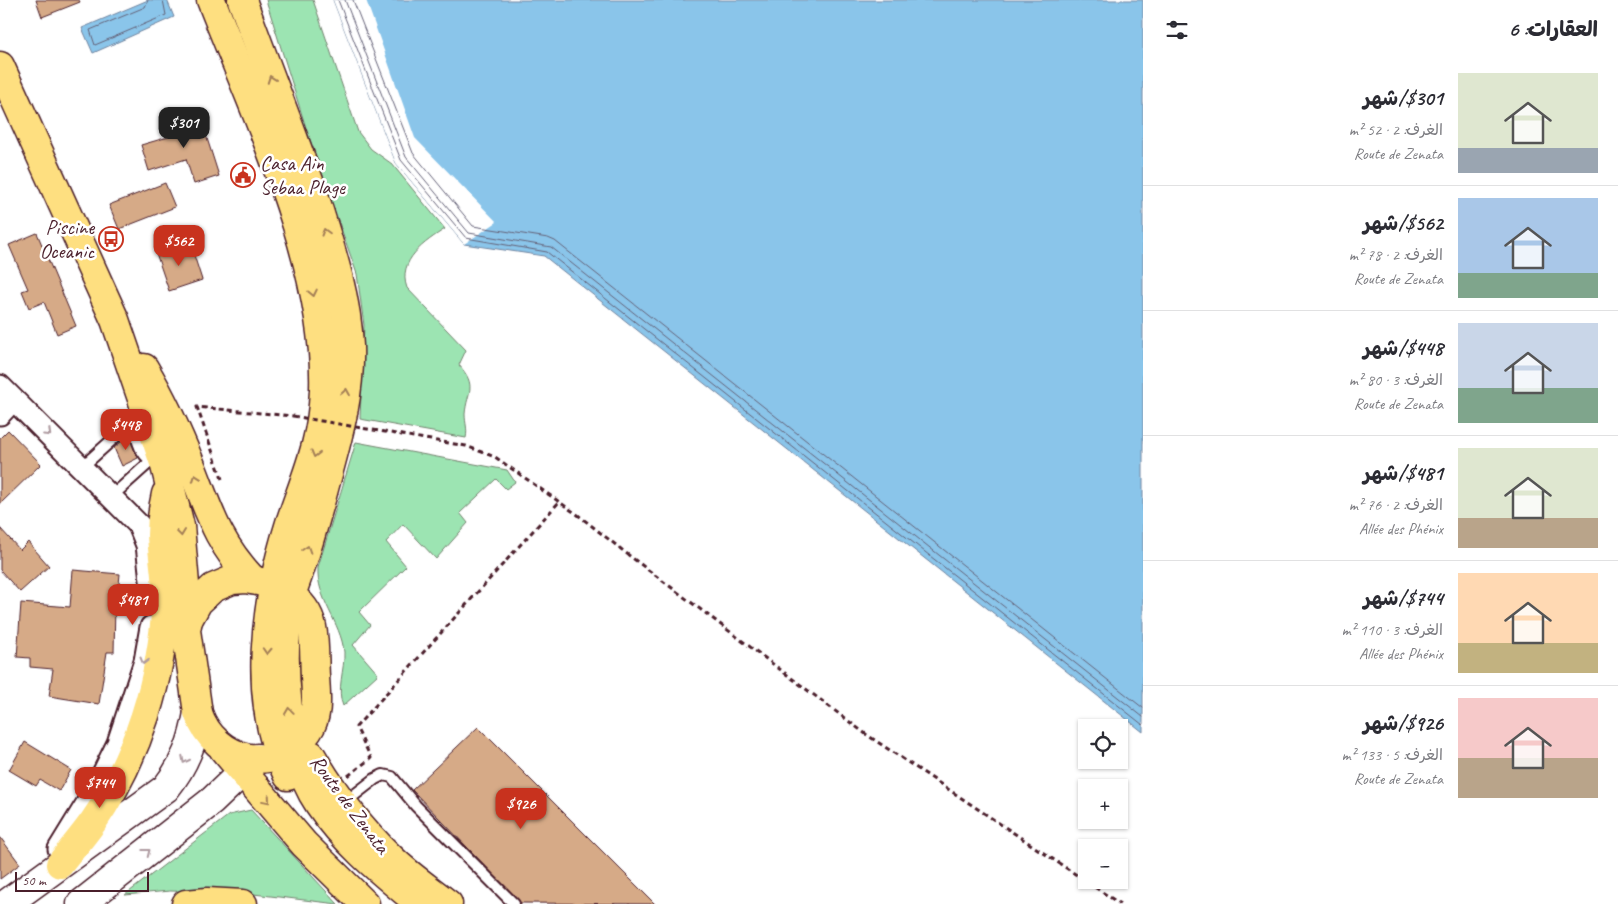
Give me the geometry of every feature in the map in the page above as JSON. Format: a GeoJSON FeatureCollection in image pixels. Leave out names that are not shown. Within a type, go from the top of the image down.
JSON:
{"type":"FeatureCollection","features":[{"type":"Feature","properties":{"kind":"main road"},"geometry":{"type":"LineString","coordinates":[[211,0],[286,193],[300,236],[315,300],[323,361],[324,390],[317,444],[311,469],[290,523],[273,587]]}},
{"type":"Feature","properties":{"kind":"main road"},"geometry":{"type":"LineString","coordinates":[[242,0],[324,226],[342,298],[349,347],[348,375],[340,434],[313,531],[273,587]]}},
{"type":"Feature","properties":{"kind":"main road"},"geometry":{"type":"LineString","coordinates":[[0,66],[115,320],[167,410],[218,534],[237,563],[273,587],[306,614],[312,626],[316,710],[309,730],[212,801],[82,904]]}},
{"type":"Feature","properties":{"kind":"main road"},"geometry":{"type":"LineString","coordinates":[[115,320],[180,526],[188,620]]}},
{"type":"Feature","properties":{"kind":"main road"},"geometry":{"type":"LineString","coordinates":[[51,870],[93,822],[114,787],[131,753],[156,680],[165,622],[166,594],[161,534],[162,469]]}},
{"type":"Feature","properties":{"kind":"main road"},"geometry":{"type":"LineString","coordinates":[[188,620],[198,602],[213,588],[232,580],[273,587]]}},
{"type":"Feature","properties":{"kind":"main road","name":"Route de Zenata"},"geometry":{"type":"LineString","coordinates":[[273,587],[266,670],[275,754],[304,844],[365,904]]}},
{"type":"Feature","properties":{"kind":"main road","name":"Route de Zenata"},"geometry":{"type":"LineString","coordinates":[[188,620],[186,630],[198,713],[207,734],[224,750],[275,754],[338,796],[392,859],[448,904]]}},
{"type":"Feature","properties":{"kind":"main road"},"geometry":{"type":"LineString","coordinates":[[6,904],[166,788],[184,764],[189,752],[198,713]]}},
{"type":"Feature","properties":{"kind":"main road","name":"Route de Zenata"},"geometry":{"type":"LineString","coordinates":[[275,754],[295,790],[346,862],[394,904]]}},
{"type":"Feature","properties":{"kind":"main road","name":"Route de Zenata"},"geometry":{"type":"LineString","coordinates":[[275,754],[357,850],[420,904]]}},
{"type":"Feature","properties":{"kind":"main road"},"geometry":{"type":"LineString","coordinates":[[186,904],[207,902],[243,904]]}},
{"type":"Feature","properties":{"kind":"street"},"geometry":{"type":"LineString","coordinates":[[4,400],[82,468],[139,525],[147,546],[152,575],[150,635],[145,661],[118,743],[94,792],[51,870]]}},
{"type":"Feature","properties":{"kind":"lane"},"geometry":{"type":"LineString","coordinates":[[111,497],[162,469],[137,438],[133,421],[139,393]]}},
{"type":"Feature","properties":{"kind":"lane"},"geometry":{"type":"LineString","coordinates":[[82,468],[133,421]]}},
{"type":"Feature","properties":{"kind":"lane"},"geometry":{"type":"LineString","coordinates":[[338,796],[383,775],[392,777],[416,806],[514,904]]}},
{"type":"Feature","properties":{"kind":"path"},"geometry":{"type":"LineString","coordinates":[[224,483],[197,407],[293,416],[482,450],[559,502],[867,735],[1120,904]]}},
{"type":"Feature","properties":{"kind":"path"},"geometry":{"type":"LineString","coordinates":[[338,796],[371,758],[356,727],[559,502]]}},
{"type":"Feature","properties":{"kind":"green space"},"geometry":{"type":"Polygon","coordinates":[[[266,0],[313,0],[358,132],[371,149],[392,164],[445,229],[422,246],[409,260],[405,278],[407,288],[466,350],[459,365],[465,372],[470,384],[465,414],[466,438],[360,419],[364,325],[357,274],[307,131],[266,0]]]}},
{"type":"Feature","properties":{"kind":"green space"},"geometry":{"type":"Polygon","coordinates":[[[356,442],[507,470],[515,482],[506,489],[496,479],[460,513],[468,523],[436,559],[403,524],[386,542],[406,566],[359,612],[370,625],[353,645],[378,674],[343,706],[340,693],[344,652],[342,641],[321,590],[318,579],[318,567],[356,442]]]}},
{"type":"Feature","properties":{"kind":"green space"},"geometry":{"type":"Polygon","coordinates":[[[251,810],[338,904],[245,893],[170,891],[125,895],[229,815],[251,810]]]}},
{"type":"Feature","properties":{"kind":"water"},"geometry":{"type":"Polygon","coordinates":[[[148,0],[167,0],[174,17],[93,53],[82,28],[148,0]]]}},
{"type":"Feature","properties":{"kind":"water"},"geometry":{"type":"Polygon","coordinates":[[[333,0],[1143,0],[1143,732],[544,256],[464,244],[396,163],[333,0]]]}},
{"type":"Feature","properties":{"kind":"pier"},"geometry":{"type":"Polygon","coordinates":[[[333,0],[366,0],[415,138],[497,222],[464,244],[396,163],[333,0]]]}},
{"type":"Feature","properties":{"kind":"building"},"geometry":{"type":"Polygon","coordinates":[[[36,0],[79,0],[80,2],[42,17],[36,0]]]}},
{"type":"Feature","properties":{"kind":"building"},"geometry":{"type":"Polygon","coordinates":[[[198,110],[219,176],[194,184],[186,159],[149,171],[141,145],[175,135],[170,119],[198,110]]]}},
{"type":"Feature","properties":{"kind":"building"},"geometry":{"type":"Polygon","coordinates":[[[165,183],[175,207],[119,229],[109,205],[165,183]]]}},
{"type":"Feature","properties":{"kind":"building"},"geometry":{"type":"Polygon","coordinates":[[[37,233],[76,326],[57,334],[44,302],[29,308],[22,291],[28,289],[9,245],[37,233]]]}},
{"type":"Feature","properties":{"kind":"building"},"geometry":{"type":"Polygon","coordinates":[[[182,244],[186,255],[193,252],[202,280],[169,291],[156,253],[182,244]]]}},
{"type":"Feature","properties":{"kind":"building"},"geometry":{"type":"Polygon","coordinates":[[[8,430],[41,464],[0,504],[0,438],[8,430]]]}},
{"type":"Feature","properties":{"kind":"building"},"geometry":{"type":"Polygon","coordinates":[[[129,435],[138,458],[122,466],[114,448],[129,435]]]}},
{"type":"Feature","properties":{"kind":"building"},"geometry":{"type":"Polygon","coordinates":[[[0,528],[20,550],[28,542],[49,566],[20,592],[0,570],[0,528]]]}},
{"type":"Feature","properties":{"kind":"building"},"geometry":{"type":"Polygon","coordinates":[[[73,570],[120,574],[117,605],[115,605],[114,652],[107,652],[99,704],[49,696],[53,669],[30,667],[30,658],[17,657],[21,603],[70,607],[73,570]]]}},
{"type":"Feature","properties":{"kind":"building"},"geometry":{"type":"Polygon","coordinates":[[[478,727],[655,904],[521,903],[412,790],[478,727]]]}},
{"type":"Feature","properties":{"kind":"building"},"geometry":{"type":"Polygon","coordinates":[[[25,742],[71,770],[59,791],[40,780],[36,786],[9,770],[25,742]]]}},
{"type":"Feature","properties":{"kind":"building"},"geometry":{"type":"Polygon","coordinates":[[[0,837],[20,864],[0,879],[0,837]]]}},
{"type":"Feature","properties":{"kind":"place","name":"Casa Ain Sebaa Plage"},"geometry":{"type":"Point","coordinates":[243,175]}},
{"type":"Feature","properties":{"kind":"place","name":"Piscine Oceanic"},"geometry":{"type":"Point","coordinates":[111,239]}}]}
